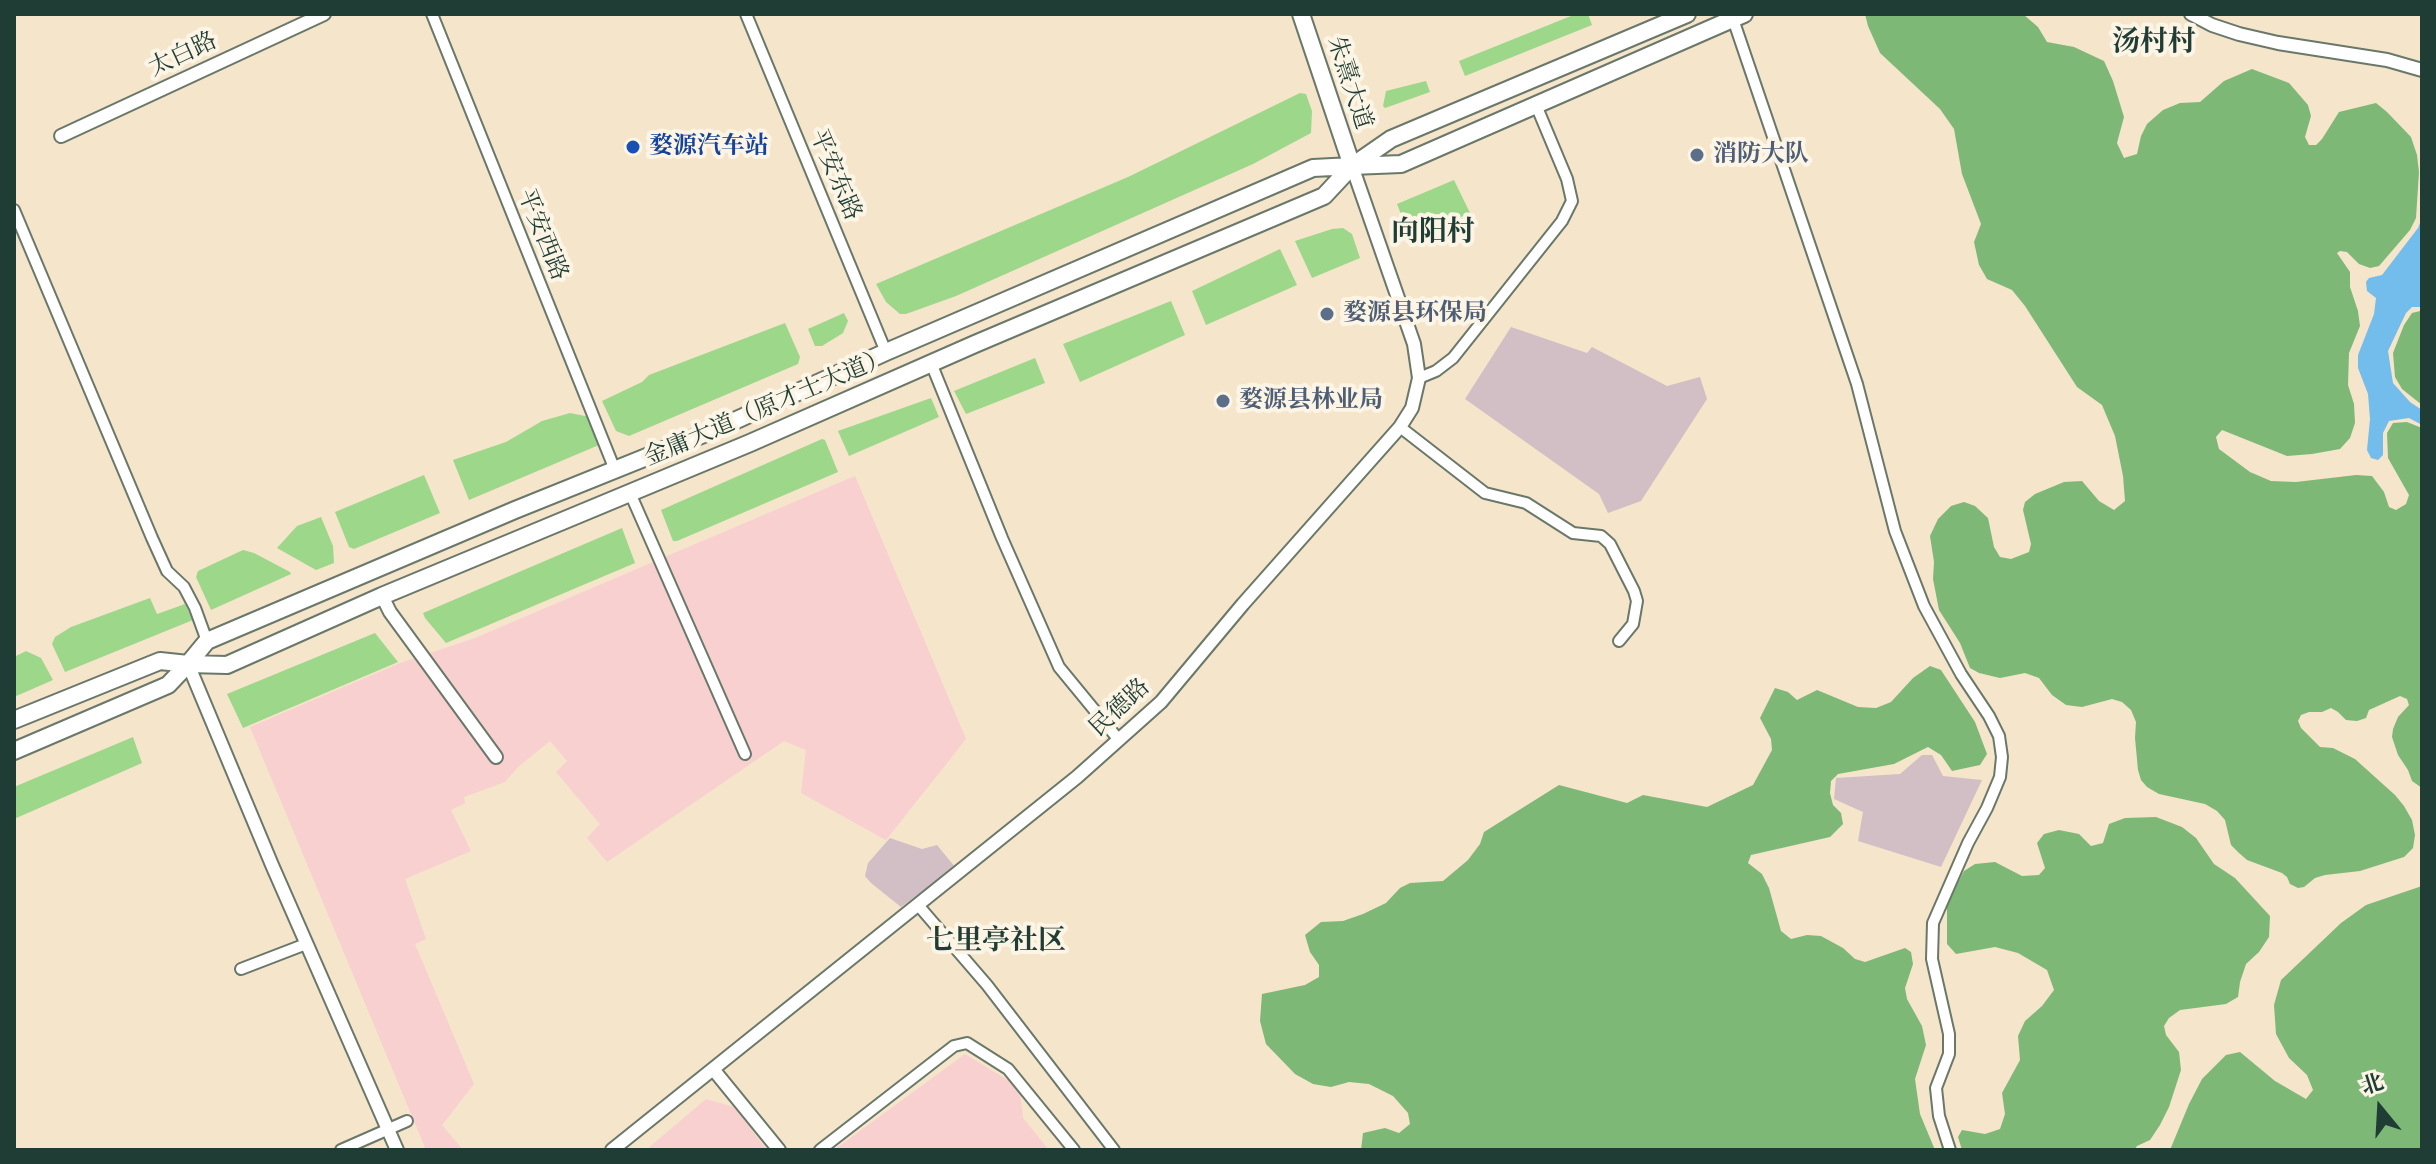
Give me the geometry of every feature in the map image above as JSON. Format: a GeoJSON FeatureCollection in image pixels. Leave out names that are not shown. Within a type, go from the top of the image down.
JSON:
{"type":"FeatureCollection","features":[{"type":"Feature","properties":{"kind":"main road","name":"朱熹大道"},"geometry":{"type":"LineString","coordinates":[[1301,14],[1352,166]]}},
{"type":"Feature","properties":{"kind":"main road","name":"金庸大道（原才士大道）"},"geometry":{"type":"LineString","coordinates":[[14,720],[160,661],[227,665],[382,596],[1324,196],[1352,166],[1391,139],[1687,14]]}},
{"type":"Feature","properties":{"kind":"main road","name":"金庸大道（原才士大道）"},"geometry":{"type":"LineString","coordinates":[[14,751],[168,685],[207,641],[721,427],[886,352],[1313,168],[1401,164],[1738,16]]}},
{"type":"Feature","properties":{"kind":"street","name":"太白路"},"geometry":{"type":"LineString","coordinates":[[61,136],[324,14]]}},
{"type":"Feature","properties":{"kind":"street","name":"平安西路"},"geometry":{"type":"LineString","coordinates":[[432,14],[615,470]]}},
{"type":"Feature","properties":{"kind":"street","name":"平安东路"},"geometry":{"type":"LineString","coordinates":[[746,14],[886,352]]}},
{"type":"Feature","properties":{"kind":"street"},"geometry":{"type":"LineString","coordinates":[[2191,14],[2239,34],[2387,60],[2422,70]]}},
{"type":"Feature","properties":{"kind":"street"},"geometry":{"type":"LineString","coordinates":[[1738,16],[1857,384],[1895,531],[1924,606],[1999,736],[2002,757],[2000,777],[1933,923],[1932,959],[1949,1034],[1949,1054],[1936,1088],[1939,1116],[1950,1150]]}},
{"type":"Feature","properties":{"kind":"street"},"geometry":{"type":"LineString","coordinates":[[1419,378],[1436,371],[1453,358],[1562,221],[1572,201],[1567,179],[1536,105]]}},
{"type":"Feature","properties":{"kind":"street","name":"民德路"},"geometry":{"type":"LineString","coordinates":[[612,1150],[1077,777],[1161,702],[1400,427],[1412,408],[1419,378],[1414,344],[1352,166]]}},
{"type":"Feature","properties":{"kind":"street"},"geometry":{"type":"LineString","coordinates":[[14,210],[152,538],[167,571],[184,587],[207,641]]}},
{"type":"Feature","properties":{"kind":"street"},"geometry":{"type":"LineString","coordinates":[[931,363],[1002,538],[1059,667],[1119,740]]}},
{"type":"Feature","properties":{"kind":"street"},"geometry":{"type":"LineString","coordinates":[[1400,427],[1485,493],[1526,503],[1573,533],[1601,536],[1610,544],[1637,601],[1633,624],[1619,641]]}},
{"type":"Feature","properties":{"kind":"street"},"geometry":{"type":"LineString","coordinates":[[630,493],[745,754]]}},
{"type":"Feature","properties":{"kind":"street"},"geometry":{"type":"LineString","coordinates":[[382,596],[390,612],[496,757]]}},
{"type":"Feature","properties":{"kind":"street"},"geometry":{"type":"LineString","coordinates":[[188,664],[397,1150]]}},
{"type":"Feature","properties":{"kind":"street"},"geometry":{"type":"LineString","coordinates":[[918,905],[987,985],[1114,1150]]}},
{"type":"Feature","properties":{"kind":"street"},"geometry":{"type":"LineString","coordinates":[[241,969],[306,944]]}},
{"type":"Feature","properties":{"kind":"street"},"geometry":{"type":"LineString","coordinates":[[820,1150],[954,1046],[967,1043],[1008,1069],[1074,1150]]}},
{"type":"Feature","properties":{"kind":"street"},"geometry":{"type":"LineString","coordinates":[[713,1069],[779,1150]]}},
{"type":"Feature","properties":{"kind":"street"},"geometry":{"type":"LineString","coordinates":[[341,1150],[407,1121]]}},
{"type":"Feature","properties":{"kind":"shaded area"},"geometry":{"type":"Polygon","coordinates":[[[1511,327],[1587,353],[1592,347],[1667,386],[1700,377],[1707,399],[1641,501],[1608,513],[1599,494],[1465,399],[1511,327]]]}},
{"type":"Feature","properties":{"kind":"shaded area"},"geometry":{"type":"Polygon","coordinates":[[[855,476],[966,739],[886,840],[801,793],[806,750],[784,741],[607,862],[587,838],[600,824],[556,772],[567,761],[550,741],[505,782],[464,797],[465,803],[451,810],[471,851],[405,879],[426,939],[415,944],[474,1084],[442,1125],[463,1150],[426,1150],[250,727],[400,663],[475,638],[855,476]]]}},
{"type":"Feature","properties":{"kind":"shaded area"},"geometry":{"type":"Polygon","coordinates":[[[1922,755],[1932,755],[1943,776],[1982,780],[1941,867],[1858,841],[1863,812],[1834,799],[1836,778],[1900,774],[1922,755]]]}},
{"type":"Feature","properties":{"kind":"shaded area"},"geometry":{"type":"Polygon","coordinates":[[[890,838],[922,849],[937,845],[955,867],[901,907],[865,876],[868,863],[890,838]]]}},
{"type":"Feature","properties":{"kind":"shaded area"},"geometry":{"type":"Polygon","coordinates":[[[965,1054],[1011,1082],[1020,1093],[1023,1118],[1049,1150],[834,1150],[965,1054]]]}},
{"type":"Feature","properties":{"kind":"shaded area"},"geometry":{"type":"Polygon","coordinates":[[[706,1099],[734,1107],[767,1150],[646,1150],[706,1099]]]}},
{"type":"Feature","properties":{"kind":"green space"},"geometry":{"type":"Polygon","coordinates":[[[1576,14],[1588,14],[1592,25],[1465,76],[1459,61],[1576,14]]]}},
{"type":"Feature","properties":{"kind":"green space"},"geometry":{"type":"Polygon","coordinates":[[[1865,14],[2024,15],[2038,27],[2047,42],[2074,47],[2104,61],[2124,117],[2117,143],[2124,158],[2137,154],[2147,124],[2163,110],[2180,103],[2200,102],[2224,81],[2252,69],[2289,83],[2308,105],[2311,116],[2305,137],[2309,145],[2316,145],[2322,139],[2339,112],[2376,103],[2411,137],[2419,172],[2416,218],[2410,230],[2379,266],[2370,268],[2359,264],[2347,252],[2337,253],[2350,272],[2350,287],[2360,326],[2349,353],[2348,385],[2354,404],[2355,423],[2350,438],[2340,449],[2287,456],[2222,430],[2216,437],[2219,449],[2250,472],[2271,481],[2372,476],[2384,492],[2389,507],[2396,510],[2406,504],[2409,495],[2388,458],[2387,433],[2393,423],[2407,422],[2422,428],[2422,788],[2412,781],[2392,737],[2398,717],[2409,705],[2407,699],[2400,696],[2369,710],[2366,718],[2357,721],[2346,720],[2331,708],[2301,715],[2298,721],[2320,747],[2333,748],[2355,759],[2404,806],[2412,820],[2415,835],[2413,848],[2404,857],[2360,871],[2325,875],[2298,888],[2290,884],[2282,873],[2247,860],[2239,853],[2231,845],[2225,820],[2217,811],[2205,804],[2159,794],[2147,787],[2138,770],[2136,722],[2131,710],[2122,702],[2112,699],[2082,707],[2066,705],[2052,695],[2039,678],[2025,673],[2000,678],[1970,668],[1960,643],[1939,610],[1930,536],[1938,519],[1951,506],[1964,502],[1975,506],[1988,518],[1994,547],[2000,557],[2011,559],[2029,552],[2031,544],[2023,510],[2025,502],[2035,494],[2064,482],[2082,481],[2099,501],[2114,510],[2125,501],[2123,476],[2115,436],[2102,405],[2077,387],[2012,290],[1987,279],[1979,265],[1974,242],[1981,224],[1962,174],[1954,129],[1940,109],[1880,53],[1865,14]]]}},
{"type":"Feature","properties":{"kind":"green space"},"geometry":{"type":"Polygon","coordinates":[[[1426,81],[1430,92],[1385,108],[1383,106],[1386,91],[1426,81]]]}},
{"type":"Feature","properties":{"kind":"green space"},"geometry":{"type":"Polygon","coordinates":[[[1300,93],[1306,94],[1312,111],[1311,133],[1253,164],[956,296],[906,314],[900,314],[886,302],[876,284],[1128,177],[1300,93]]]}},
{"type":"Feature","properties":{"kind":"green space"},"geometry":{"type":"Polygon","coordinates":[[[1454,180],[1470,213],[1417,236],[1410,217],[1402,217],[1397,204],[1454,180]]]}},
{"type":"Feature","properties":{"kind":"green space"},"geometry":{"type":"Polygon","coordinates":[[[1343,228],[1352,234],[1360,258],[1312,278],[1295,241],[1343,228]]]}},
{"type":"Feature","properties":{"kind":"green space"},"geometry":{"type":"Polygon","coordinates":[[[1280,249],[1297,285],[1206,325],[1192,291],[1280,249]]]}},
{"type":"Feature","properties":{"kind":"green space"},"geometry":{"type":"Polygon","coordinates":[[[1171,301],[1185,335],[1080,382],[1063,344],[1171,301]]]}},
{"type":"Feature","properties":{"kind":"green space"},"geometry":{"type":"Polygon","coordinates":[[[2420,311],[2422,405],[2402,389],[2395,377],[2393,353],[2404,325],[2412,313],[2420,311]]]}},
{"type":"Feature","properties":{"kind":"green space"},"geometry":{"type":"Polygon","coordinates":[[[844,313],[848,321],[843,333],[822,346],[815,346],[808,329],[844,313]]]}},
{"type":"Feature","properties":{"kind":"green space"},"geometry":{"type":"Polygon","coordinates":[[[785,323],[800,357],[798,364],[629,436],[616,431],[602,401],[642,382],[649,375],[785,323]]]}},
{"type":"Feature","properties":{"kind":"green space"},"geometry":{"type":"Polygon","coordinates":[[[1035,358],[1045,383],[966,414],[954,391],[1035,358]]]}},
{"type":"Feature","properties":{"kind":"green space"},"geometry":{"type":"Polygon","coordinates":[[[931,398],[939,417],[849,456],[838,431],[931,398]]]}},
{"type":"Feature","properties":{"kind":"green space"},"geometry":{"type":"Polygon","coordinates":[[[570,413],[590,417],[600,440],[599,445],[469,500],[453,460],[506,442],[542,421],[570,413]]]}},
{"type":"Feature","properties":{"kind":"green space"},"geometry":{"type":"Polygon","coordinates":[[[822,439],[838,472],[673,541],[661,510],[822,439]]]}},
{"type":"Feature","properties":{"kind":"green space"},"geometry":{"type":"Polygon","coordinates":[[[424,475],[440,513],[354,549],[349,547],[335,512],[424,475]]]}},
{"type":"Feature","properties":{"kind":"green space"},"geometry":{"type":"Polygon","coordinates":[[[321,517],[333,546],[334,563],[316,570],[277,548],[297,526],[321,517]]]}},
{"type":"Feature","properties":{"kind":"green space"},"geometry":{"type":"Polygon","coordinates":[[[622,528],[635,563],[446,643],[425,618],[423,613],[622,528]]]}},
{"type":"Feature","properties":{"kind":"green space"},"geometry":{"type":"Polygon","coordinates":[[[243,550],[291,574],[211,610],[196,577],[198,571],[243,550]]]}},
{"type":"Feature","properties":{"kind":"green space"},"geometry":{"type":"Polygon","coordinates":[[[150,598],[157,614],[185,604],[193,620],[65,672],[52,644],[55,637],[71,627],[150,598]]]}},
{"type":"Feature","properties":{"kind":"green space"},"geometry":{"type":"Polygon","coordinates":[[[375,633],[398,662],[243,728],[227,694],[375,633]]]}},
{"type":"Feature","properties":{"kind":"green space"},"geometry":{"type":"Polygon","coordinates":[[[26,651],[41,658],[53,680],[14,697],[14,657],[26,651]]]}},
{"type":"Feature","properties":{"kind":"green space"},"geometry":{"type":"Polygon","coordinates":[[[1930,666],[1941,670],[1975,722],[1987,754],[1980,765],[1952,771],[1941,755],[1928,747],[1894,764],[1838,774],[1831,781],[1830,793],[1833,805],[1841,813],[1843,824],[1830,837],[1751,855],[1748,863],[1762,874],[1781,931],[1791,939],[1821,936],[1855,959],[1865,962],[1905,948],[1911,952],[1913,964],[1905,988],[1907,999],[1922,1026],[1926,1045],[1915,1079],[1920,1114],[1935,1150],[1361,1150],[1363,1133],[1385,1128],[1399,1133],[1410,1124],[1408,1113],[1393,1096],[1369,1084],[1349,1082],[1331,1087],[1313,1084],[1295,1074],[1266,1044],[1260,1021],[1262,994],[1305,985],[1319,977],[1319,965],[1310,952],[1305,935],[1321,922],[1343,921],[1386,903],[1400,888],[1410,883],[1443,881],[1468,860],[1480,844],[1484,832],[1559,785],[1627,803],[1643,795],[1707,807],[1753,785],[1772,750],[1771,739],[1760,718],[1775,688],[1788,692],[1797,700],[1817,690],[1858,707],[1876,708],[1891,702],[1913,678],[1930,666]]]}},
{"type":"Feature","properties":{"kind":"green space"},"geometry":{"type":"Polygon","coordinates":[[[133,737],[142,763],[14,819],[14,787],[133,737]]]}},
{"type":"Feature","properties":{"kind":"green space"},"geometry":{"type":"Polygon","coordinates":[[[2156,817],[2182,827],[2196,838],[2214,864],[2235,878],[2270,916],[2269,937],[2246,964],[2238,997],[2226,1004],[2180,1010],[2169,1018],[2164,1026],[2166,1035],[2179,1052],[2181,1070],[2160,1125],[2150,1140],[2134,1150],[1962,1150],[1958,1137],[1962,1130],[1985,1134],[2000,1129],[2005,1114],[2002,1093],[2020,1060],[2018,1036],[2025,1021],[2054,990],[2047,970],[2018,953],[1995,947],[1956,954],[1947,944],[1947,903],[1964,871],[1975,864],[1995,862],[2022,876],[2039,875],[2045,868],[2037,843],[2044,834],[2059,830],[2079,834],[2091,846],[2103,843],[2109,824],[2125,818],[2156,817]]]}},
{"type":"Feature","properties":{"kind":"green space"},"geometry":{"type":"Polygon","coordinates":[[[2422,886],[2422,1150],[2170,1150],[2202,1079],[2226,1055],[2240,1052],[2275,1081],[2306,1099],[2313,1090],[2307,1075],[2289,1058],[2276,1034],[2274,1005],[2281,980],[2341,923],[2366,905],[2422,886]]]}},
{"type":"Feature","properties":{"kind":"water"},"geometry":{"type":"Polygon","coordinates":[[[2422,218],[2422,307],[2412,307],[2406,313],[2388,351],[2393,383],[2422,410],[2422,425],[2409,418],[2389,421],[2383,433],[2383,455],[2378,460],[2371,458],[2367,450],[2370,419],[2368,394],[2358,368],[2358,355],[2374,314],[2376,298],[2367,291],[2366,282],[2369,278],[2382,275],[2418,228],[2422,218]]]}},
{"type":"Feature","properties":{"kind":"place","name":"婺源汽车站"},"geometry":{"type":"Point","coordinates":[633,147]}},
{"type":"Feature","properties":{"kind":"place","name":"消防大队"},"geometry":{"type":"Point","coordinates":[1697,155]}},
{"type":"Feature","properties":{"kind":"place","name":"婺源县环保局"},"geometry":{"type":"Point","coordinates":[1327,314]}},
{"type":"Feature","properties":{"kind":"place","name":"婺源县林业局"},"geometry":{"type":"Point","coordinates":[1223,401]}},
{"type":"Feature","properties":{"kind":"district","name":"汤村村"},"geometry":{"type":"Point","coordinates":[2154,43]}},
{"type":"Feature","properties":{"kind":"district","name":"向阳村"},"geometry":{"type":"Point","coordinates":[1433,233]}},
{"type":"Feature","properties":{"kind":"district","name":"七里亭社区"},"geometry":{"type":"Point","coordinates":[996,942]}}]}
